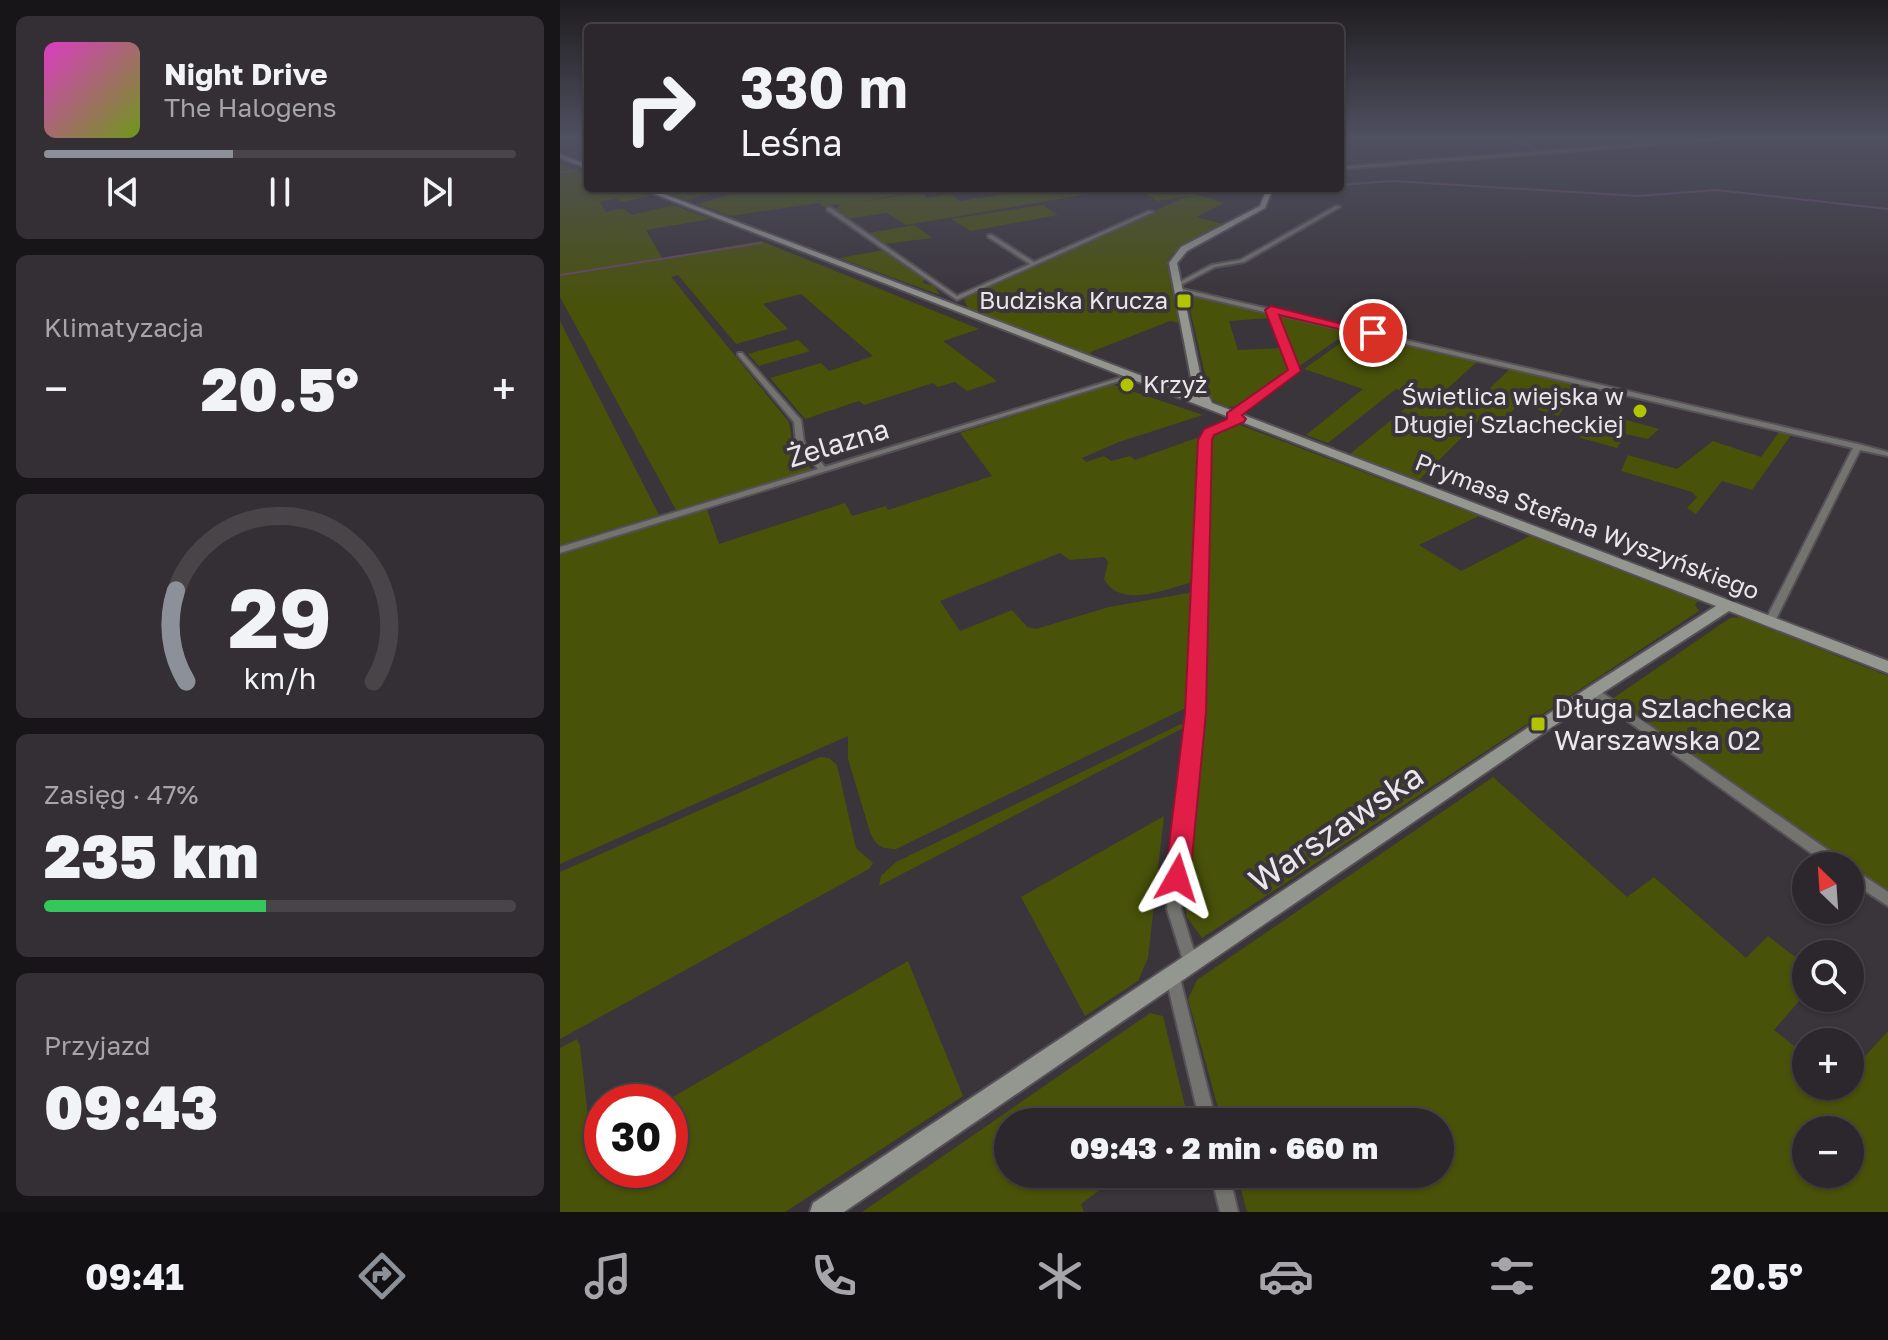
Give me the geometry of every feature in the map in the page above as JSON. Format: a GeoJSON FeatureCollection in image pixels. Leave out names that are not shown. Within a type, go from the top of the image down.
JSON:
{"type":"FeatureCollection","features":[{"type":"Feature","properties":{"kind":"street","name":"Prymasa Stefana Wyszyńskiego"},"geometry":{"type":"LineString","coordinates":[[654,193],[934,299],[956,302],[1128,377],[1888,667]]}},
{"type":"Feature","properties":{"kind":"street"},"geometry":{"type":"LineString","coordinates":[[1209,407],[1199,386],[1177,287],[1173,266],[1176,255],[1260,210],[1267,204],[1269,193]]}},
{"type":"Feature","properties":{"kind":"street"},"geometry":{"type":"LineString","coordinates":[[1177,287],[1213,266],[1242,261],[1338,207]]}},
{"type":"Feature","properties":{"kind":"street"},"geometry":{"type":"LineString","coordinates":[[829,209],[950,293],[956,302],[1151,212]]}},
{"type":"Feature","properties":{"kind":"street"},"geometry":{"type":"LineString","coordinates":[[990,236],[1034,264]]}},
{"type":"Feature","properties":{"kind":"street"},"geometry":{"type":"LineString","coordinates":[[1177,287],[1888,454]]}},
{"type":"Feature","properties":{"kind":"street"},"geometry":{"type":"LineString","coordinates":[[934,299],[950,293]]}},
{"type":"Feature","properties":{"kind":"street"},"geometry":{"type":"LineString","coordinates":[[1196,962],[1187,952],[1174,909],[1195,713],[1202,585],[1203,448],[1209,432],[1236,418],[1295,371],[1271,310]]}},
{"type":"Feature","properties":{"kind":"street"},"geometry":{"type":"LineString","coordinates":[[740,354],[798,422],[800,442],[823,470]]}},
{"type":"Feature","properties":{"kind":"street","name":"Żelazna"},"geometry":{"type":"LineString","coordinates":[[560,550],[1128,377]]}},
{"type":"Feature","properties":{"kind":"street"},"geometry":{"type":"LineString","coordinates":[[1181,397],[1199,386]]}},
{"type":"Feature","properties":{"kind":"street"},"geometry":{"type":"LineString","coordinates":[[1770,621],[1858,446]]}},
{"type":"Feature","properties":{"kind":"street","name":"Warszawska"},"geometry":{"type":"LineString","coordinates":[[822,1212],[1594,691],[1729,605]]}},
{"type":"Feature","properties":{"kind":"street"},"geometry":{"type":"LineString","coordinates":[[1594,691],[1820,852]]}},
{"type":"Feature","properties":{"kind":"street"},"geometry":{"type":"LineString","coordinates":[[1864,883],[1888,900]]}},
{"type":"Feature","properties":{"kind":"street"},"geometry":{"type":"LineString","coordinates":[[1173,978],[1205,1108]]}},
{"type":"Feature","properties":{"kind":"street"},"geometry":{"type":"LineString","coordinates":[[1223,1188],[1229,1212]]}},
{"type":"Feature","properties":{"kind":"green space"},"geometry":{"type":"Polygon","coordinates":[[[560,193],[640,193],[651,196],[622,202],[617,198],[600,202],[606,212],[622,208],[632,215],[673,205],[711,219],[646,230],[662,258],[761,241],[979,329],[943,341],[997,381],[967,391],[955,382],[938,387],[933,383],[864,405],[859,401],[805,419],[770,378],[821,363],[829,371],[873,356],[801,294],[763,304],[788,329],[736,344],[678,275],[671,277],[789,422],[792,442],[812,470],[676,510],[560,297],[560,193]]]}},
{"type":"Feature","properties":{"kind":"green space"},"geometry":{"type":"Polygon","coordinates":[[[669,193],[715,193],[687,200],[669,193]]]}},
{"type":"Feature","properties":{"kind":"green space"},"geometry":{"type":"Polygon","coordinates":[[[734,193],[908,193],[861,202],[919,193],[927,198],[950,194],[960,201],[1014,193],[1096,193],[906,225],[887,213],[847,219],[834,210],[841,204],[824,207],[819,203],[730,216],[698,204],[734,193]]]}},
{"type":"Feature","properties":{"kind":"green space"},"geometry":{"type":"Polygon","coordinates":[[[1144,193],[1203,193],[1195,194],[1224,203],[1196,217],[1227,225],[1172,254],[1167,262],[1179,323],[1170,321],[1091,352],[1090,358],[968,308],[963,297],[1188,196],[1157,201],[1144,193]]]}},
{"type":"Feature","properties":{"kind":"green space"},"geometry":{"type":"Polygon","coordinates":[[[1043,205],[1058,215],[971,231],[951,219],[1043,205]]]}},
{"type":"Feature","properties":{"kind":"green space"},"geometry":{"type":"Polygon","coordinates":[[[914,225],[932,238],[884,244],[869,233],[914,225]]]}},
{"type":"Feature","properties":{"kind":"green space"},"geometry":{"type":"Polygon","coordinates":[[[884,250],[924,278],[923,283],[934,286],[940,295],[839,258],[884,250]]]}},
{"type":"Feature","properties":{"kind":"green space"},"geometry":{"type":"Polygon","coordinates":[[[1186,293],[1268,312],[1271,318],[1229,321],[1238,350],[1282,348],[1290,368],[1288,372],[1239,406],[1225,407],[1211,399],[1186,293]]]}},
{"type":"Feature","properties":{"kind":"green space"},"geometry":{"type":"Polygon","coordinates":[[[1278,315],[1281,315],[1351,330],[1298,367],[1278,315]]]}},
{"type":"Feature","properties":{"kind":"green space"},"geometry":{"type":"Polygon","coordinates":[[[560,321],[659,515],[560,545],[560,321]]]}},
{"type":"Feature","properties":{"kind":"green space"},"geometry":{"type":"Polygon","coordinates":[[[1356,332],[1381,338],[1355,358],[1362,361],[1390,340],[1478,361],[1435,400],[1468,409],[1511,368],[1582,385],[1558,416],[1519,404],[1504,419],[1485,414],[1419,480],[1350,454],[1420,396],[1396,389],[1328,443],[1306,435],[1363,389],[1304,369],[1356,332]]]}},
{"type":"Feature","properties":{"kind":"green space"},"geometry":{"type":"Polygon","coordinates":[[[798,340],[810,351],[759,366],[748,354],[798,340]]]}},
{"type":"Feature","properties":{"kind":"green space"},"geometry":{"type":"Polygon","coordinates":[[[1111,384],[1203,415],[1119,442],[1082,458],[1086,462],[1104,456],[1111,461],[1130,456],[1135,460],[1199,437],[1194,582],[1145,594],[1121,593],[1104,579],[1108,562],[1104,557],[1070,560],[1060,553],[940,601],[960,631],[1012,610],[1027,627],[1036,629],[1109,607],[1194,592],[1188,707],[896,849],[880,846],[870,832],[848,759],[848,736],[560,864],[560,554],[707,509],[719,544],[845,503],[852,516],[886,506],[888,510],[992,476],[960,433],[1111,384]]]}},
{"type":"Feature","properties":{"kind":"green space"},"geometry":{"type":"Polygon","coordinates":[[[1609,415],[1659,429],[1648,439],[1625,434],[1617,448],[1552,430],[1561,416],[1602,427],[1609,415]]]}},
{"type":"Feature","properties":{"kind":"green space"},"geometry":{"type":"Polygon","coordinates":[[[1237,424],[1479,516],[1419,545],[1461,571],[1530,536],[1698,601],[1695,605],[1699,611],[1202,938],[1186,916],[1207,704],[1209,441],[1211,433],[1237,424]]]}},
{"type":"Feature","properties":{"kind":"green space"},"geometry":{"type":"Polygon","coordinates":[[[1780,431],[1792,434],[1752,490],[1722,481],[1696,514],[1687,508],[1697,497],[1692,492],[1621,471],[1628,455],[1677,469],[1713,441],[1761,457],[1780,431]]]}},
{"type":"Feature","properties":{"kind":"green space"},"geometry":{"type":"Polygon","coordinates":[[[1740,617],[1888,676],[1888,895],[1864,878],[1864,852],[1827,852],[1612,699],[1730,618],[1740,617]]]}},
{"type":"Feature","properties":{"kind":"green space"},"geometry":{"type":"Polygon","coordinates":[[[1181,724],[1187,726],[879,886],[881,876],[896,862],[1181,724]]]}},
{"type":"Feature","properties":{"kind":"green space"},"geometry":{"type":"Polygon","coordinates":[[[820,757],[829,758],[837,765],[856,848],[873,863],[869,869],[560,1039],[560,872],[820,757]]]}},
{"type":"Feature","properties":{"kind":"green space"},"geometry":{"type":"Polygon","coordinates":[[[1493,777],[1627,897],[1654,877],[1746,958],[1768,936],[1792,954],[1792,1009],[1774,1030],[1792,1044],[1792,1100],[1864,1100],[1864,1058],[1888,1031],[1888,1212],[1247,1212],[1241,1188],[1454,1188],[1454,1108],[1218,1108],[1188,999],[1197,980],[1493,777]]]}},
{"type":"Feature","properties":{"kind":"green space"},"geometry":{"type":"Polygon","coordinates":[[[1164,816],[1148,958],[1138,981],[1085,1016],[1021,897],[1164,816]]]}},
{"type":"Feature","properties":{"kind":"green space"},"geometry":{"type":"Polygon","coordinates":[[[908,961],[963,1096],[785,1212],[560,1212],[560,1048],[577,1039],[580,1046],[584,1084],[584,1188],[688,1188],[688,1088],[908,961]]]}},
{"type":"Feature","properties":{"kind":"green space"},"geometry":{"type":"Polygon","coordinates":[[[1150,1013],[1163,1016],[1186,1108],[1013,1108],[1150,1013]]]}},
{"type":"Feature","properties":{"kind":"green space"},"geometry":{"type":"Polygon","coordinates":[[[994,1121],[994,1188],[1102,1188],[1081,1204],[1084,1212],[862,1212],[994,1121]]]}},
{"type":"Feature","properties":{"kind":"waterway"},"geometry":{"type":"LineString","coordinates":[[1582,193],[1638,196],[1683,193]]}},
{"type":"Feature","properties":{"kind":"waterway"},"geometry":{"type":"LineString","coordinates":[[1739,193],[1888,209]]}},
{"type":"Feature","properties":{"kind":"waterway"},"geometry":{"type":"LineString","coordinates":[[560,275],[761,243]]}},
{"type":"Feature","properties":{"kind":"place","name":"Budziska Krucza"},"geometry":{"type":"Point","coordinates":[1184,301]}},
{"type":"Feature","properties":{"kind":"place","name":"Krzyż"},"geometry":{"type":"Point","coordinates":[1127,385]}},
{"type":"Feature","properties":{"kind":"place","name":"Świetlica wiejska w Długiej Szlacheckiej"},"geometry":{"type":"Point","coordinates":[1640,411]}},
{"type":"Feature","properties":{"kind":"place","name":"Długa Szlachecka Warszawska 02"},"geometry":{"type":"Point","coordinates":[1538,724]}},
{"type":"Feature","properties":{"kind":"route"},"geometry":{"type":"LineString","coordinates":[[1177,878],[1195,713],[1205,440],[1209,432],[1239,419],[1232,416],[1295,371],[1271,310],[1373,333]]}}]}
